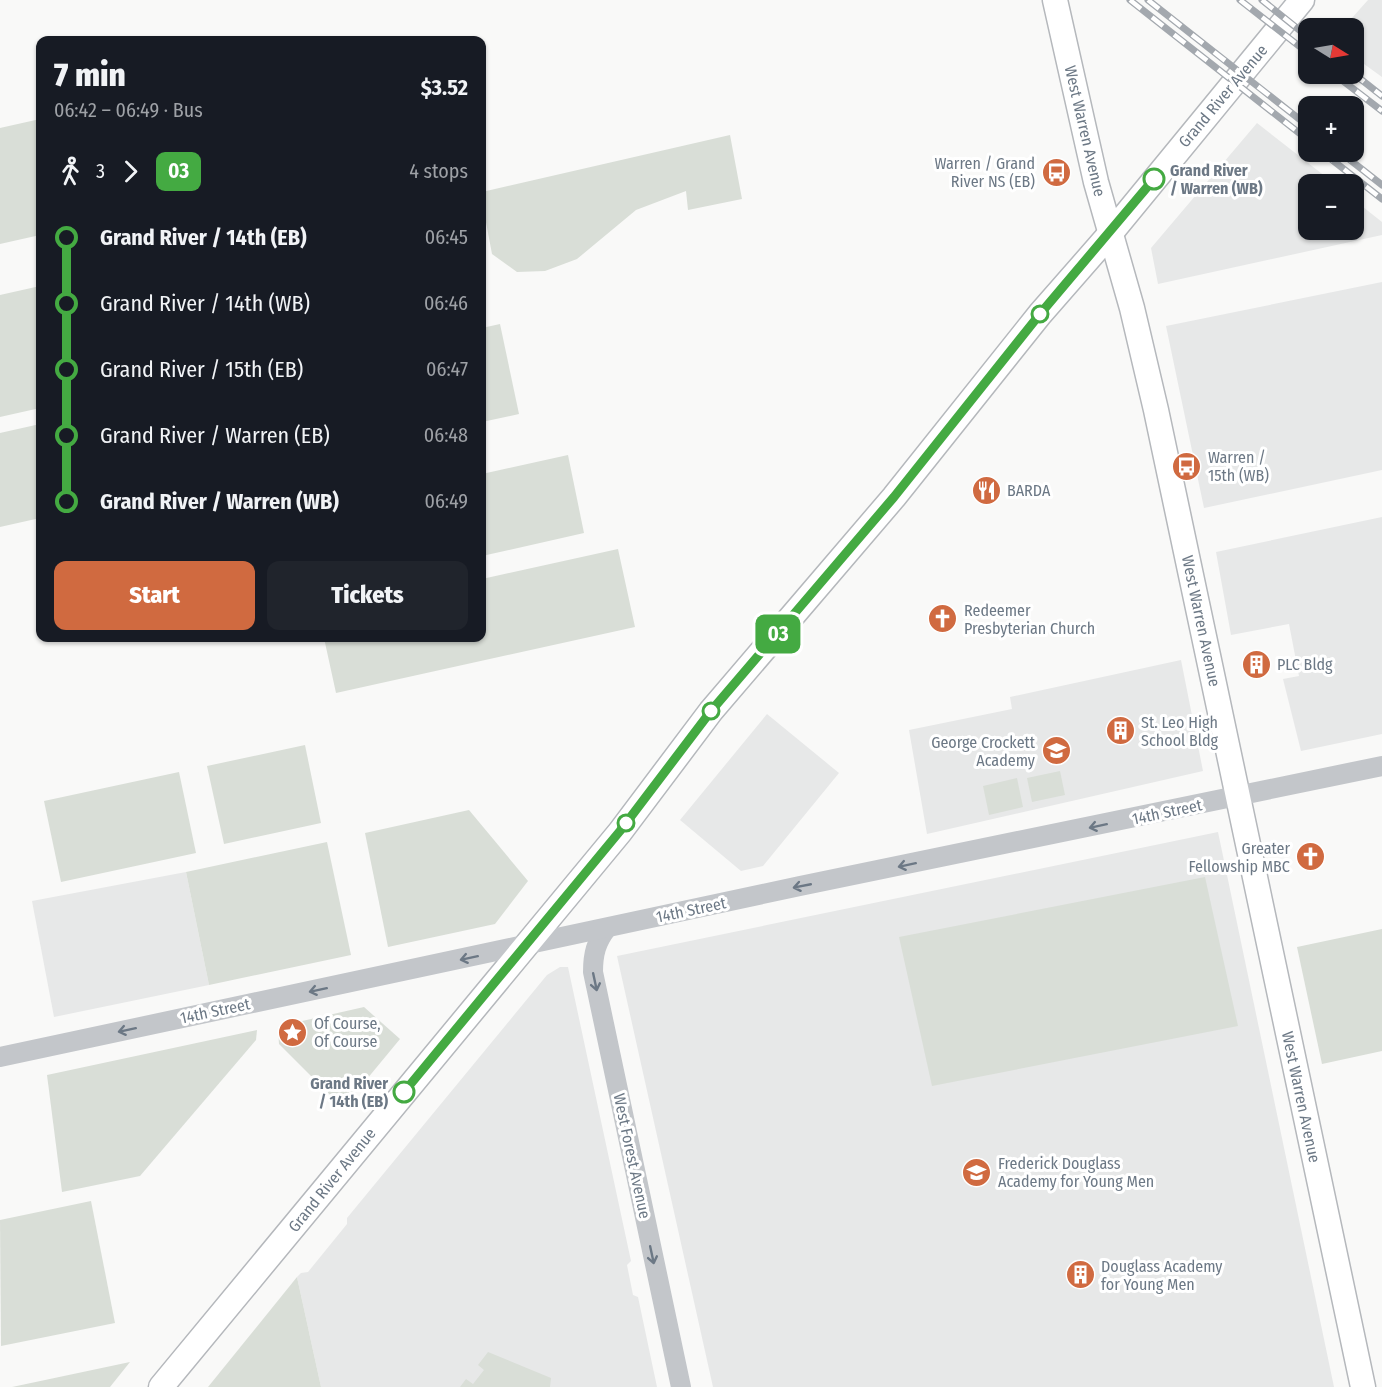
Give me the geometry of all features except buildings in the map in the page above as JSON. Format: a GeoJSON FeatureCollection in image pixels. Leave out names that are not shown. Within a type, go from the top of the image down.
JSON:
{"type":"FeatureCollection","features":[{"type":"Feature","properties":{"kind":"main road","name":"West Warren Avenue"},"geometry":{"type":"LineString","coordinates":[[1055,0],[1092,162],[1132,308],[1156,410],[1363,1387]]}},
{"type":"Feature","properties":{"kind":"main road","name":"Grand River Avenue"},"geometry":{"type":"LineString","coordinates":[[161,1387],[620,831],[711,711],[886,506],[1040,314],[1110,234],[1302,0]]}},
{"type":"Feature","properties":{"kind":"street","name":"14th Street"},"geometry":{"type":"LineString","coordinates":[[0,1057],[800,886],[1382,766]]}},
{"type":"Feature","properties":{"kind":"street","name":"West Forest Avenue"},"geometry":{"type":"LineString","coordinates":[[607,928],[598,939],[593,972],[681,1387]]}},
{"type":"Feature","properties":{"kind":"shaded area"},"geometry":{"type":"Polygon","coordinates":[[[1368,0],[1382,0],[1382,77],[1364,64],[1364,18],[1352,18],[1368,0]]]}},
{"type":"Feature","properties":{"kind":"shaded area"},"geometry":{"type":"Polygon","coordinates":[[[36,120],[36,236],[0,244],[0,128],[36,120]]]}},
{"type":"Feature","properties":{"kind":"shaded area"},"geometry":{"type":"Polygon","coordinates":[[[1257,123],[1298,155],[1298,162],[1307,162],[1322,174],[1298,174],[1298,240],[1359,240],[1158,284],[1151,248],[1257,123]]]}},
{"type":"Feature","properties":{"kind":"shaded area"},"geometry":{"type":"Polygon","coordinates":[[[730,135],[742,199],[688,210],[686,191],[636,210],[577,259],[545,271],[517,272],[492,254],[486,222],[486,191],[730,135]]]}},
{"type":"Feature","properties":{"kind":"shaded area"},"geometry":{"type":"Polygon","coordinates":[[[1364,208],[1382,222],[1382,235],[1364,239],[1364,208]]]}},
{"type":"Feature","properties":{"kind":"shaded area"},"geometry":{"type":"Polygon","coordinates":[[[1382,282],[1382,470],[1204,508],[1166,326],[1382,282]]]}},
{"type":"Feature","properties":{"kind":"shaded area"},"geometry":{"type":"Polygon","coordinates":[[[36,287],[36,409],[0,417],[0,295],[36,287]]]}},
{"type":"Feature","properties":{"kind":"shaded area"},"geometry":{"type":"Polygon","coordinates":[[[500,324],[519,414],[486,421],[486,327],[500,324]]]}},
{"type":"Feature","properties":{"kind":"shaded area"},"geometry":{"type":"Polygon","coordinates":[[[36,425],[36,519],[0,527],[0,433],[36,425]]]}},
{"type":"Feature","properties":{"kind":"shaded area"},"geometry":{"type":"Polygon","coordinates":[[[568,455],[584,533],[486,555],[486,473],[568,455]]]}},
{"type":"Feature","properties":{"kind":"shaded area"},"geometry":{"type":"Polygon","coordinates":[[[1382,517],[1382,734],[1301,751],[1283,679],[1299,676],[1289,624],[1231,635],[1216,552],[1382,517]]]}},
{"type":"Feature","properties":{"kind":"shaded area"},"geometry":{"type":"Polygon","coordinates":[[[618,549],[635,627],[336,693],[325,642],[486,642],[486,578],[618,549]]]}},
{"type":"Feature","properties":{"kind":"shaded area","name":"George Crockett Academy"},"geometry":{"type":"Polygon","coordinates":[[[1181,660],[1203,771],[927,834],[909,730],[1012,709],[1010,697],[1181,660]]]}},
{"type":"Feature","properties":{"kind":"shaded area"},"geometry":{"type":"Polygon","coordinates":[[[767,714],[839,773],[763,866],[741,871],[680,820],[767,714]]]}},
{"type":"Feature","properties":{"kind":"shaded area"},"geometry":{"type":"Polygon","coordinates":[[[305,745],[321,823],[224,844],[207,766],[305,745]]]}},
{"type":"Feature","properties":{"kind":"shaded area"},"geometry":{"type":"Polygon","coordinates":[[[1060,771],[1065,795],[1032,802],[1027,778],[1060,771]]]}},
{"type":"Feature","properties":{"kind":"shaded area"},"geometry":{"type":"Polygon","coordinates":[[[179,772],[196,853],[61,882],[44,801],[179,772]]]}},
{"type":"Feature","properties":{"kind":"shaded area"},"geometry":{"type":"Polygon","coordinates":[[[1017,778],[1023,807],[989,815],[983,786],[1017,778]]]}},
{"type":"Feature","properties":{"kind":"shaded area"},"geometry":{"type":"Polygon","coordinates":[[[469,810],[528,881],[495,924],[388,947],[365,833],[469,810]]]}},
{"type":"Feature","properties":{"kind":"shaded area","name":"Frederick Douglass Academy for Young Men"},"geometry":{"type":"Polygon","coordinates":[[[1218,832],[1334,1387],[713,1387],[617,956],[1218,832]]]}},
{"type":"Feature","properties":{"kind":"shaded area"},"geometry":{"type":"Polygon","coordinates":[[[327,842],[351,955],[209,985],[186,872],[327,842]]]}},
{"type":"Feature","properties":{"kind":"shaded area"},"geometry":{"type":"Polygon","coordinates":[[[186,872],[209,985],[54,1017],[32,901],[186,872]]]}},
{"type":"Feature","properties":{"kind":"shaded area"},"geometry":{"type":"Polygon","coordinates":[[[1205,877],[1238,1026],[932,1086],[899,937],[1205,877]]]}},
{"type":"Feature","properties":{"kind":"shaded area"},"geometry":{"type":"Polygon","coordinates":[[[1382,929],[1382,1051],[1322,1064],[1297,947],[1382,929]]]}},
{"type":"Feature","properties":{"kind":"shaded area"},"geometry":{"type":"Polygon","coordinates":[[[560,967],[568,967],[631,1261],[627,1265],[633,1295],[638,1297],[657,1387],[321,1387],[297,1277],[301,1273],[308,1272],[347,1224],[347,1218],[547,975],[560,967]]]}},
{"type":"Feature","properties":{"kind":"shaded area"},"geometry":{"type":"Polygon","coordinates":[[[364,1007],[400,1039],[343,1108],[279,1044],[279,1034],[289,1024],[364,1007]]]}},
{"type":"Feature","properties":{"kind":"shaded area"},"geometry":{"type":"Polygon","coordinates":[[[257,1030],[256,1040],[140,1176],[62,1192],[47,1075],[257,1030]]]}},
{"type":"Feature","properties":{"kind":"shaded area"},"geometry":{"type":"Polygon","coordinates":[[[91,1201],[115,1323],[1,1346],[0,1220],[91,1201]]]}},
{"type":"Feature","properties":{"kind":"shaded area"},"geometry":{"type":"Polygon","coordinates":[[[297,1277],[321,1387],[208,1387],[297,1277]]]}},
{"type":"Feature","properties":{"kind":"shaded area"},"geometry":{"type":"Polygon","coordinates":[[[488,1352],[551,1378],[550,1387],[460,1387],[466,1379],[473,1384],[484,1370],[478,1365],[488,1352]]]}},
{"type":"Feature","properties":{"kind":"shaded area"},"geometry":{"type":"Polygon","coordinates":[[[130,1362],[110,1387],[12,1387],[130,1362]]]}},
{"type":"Feature","properties":{"kind":"railway"},"geometry":{"type":"LineString","coordinates":[[1130,0],[1298,132]]}},
{"type":"Feature","properties":{"kind":"railway"},"geometry":{"type":"LineString","coordinates":[[1148,0],[1298,118]]}},
{"type":"Feature","properties":{"kind":"railway"},"geometry":{"type":"LineString","coordinates":[[1240,0],[1298,45]]}},
{"type":"Feature","properties":{"kind":"railway"},"geometry":{"type":"LineString","coordinates":[[1262,0],[1298,29]]}},
{"type":"Feature","properties":{"kind":"railway"},"geometry":{"type":"LineString","coordinates":[[1364,82],[1382,96]]}},
{"type":"Feature","properties":{"kind":"railway"},"geometry":{"type":"LineString","coordinates":[[1347,84],[1382,111]]}},
{"type":"Feature","properties":{"kind":"railway"},"geometry":{"type":"LineString","coordinates":[[1335,162],[1382,199]]}},
{"type":"Feature","properties":{"kind":"railway"},"geometry":{"type":"LineString","coordinates":[[1353,162],[1382,185]]}},
{"type":"Feature","properties":{"kind":"bus line","name":"03"},"geometry":{"type":"LineString","coordinates":[[404,1092],[567,897],[711,711],[894,497],[1040,314],[1110,234],[1154,179]]}},
{"type":"Feature","properties":{"kind":"place","name":"Warren / Grand River NS (EB)"},"geometry":{"type":"Point","coordinates":[1056,172]}},
{"type":"Feature","properties":{"kind":"place","name":"Grand River / Warren (WB)"},"geometry":{"type":"Point","coordinates":[1154,179]}},
{"type":"Feature","properties":{"kind":"place","name":"Warren / 15th (WB)"},"geometry":{"type":"Point","coordinates":[1187,466]}},
{"type":"Feature","properties":{"kind":"place","name":"BARDA"},"geometry":{"type":"Point","coordinates":[986,490]}},
{"type":"Feature","properties":{"kind":"place","name":"Redeemer Presbyterian Church"},"geometry":{"type":"Point","coordinates":[943,619]}},
{"type":"Feature","properties":{"kind":"place","name":"PLC Bldg"},"geometry":{"type":"Point","coordinates":[1256,664]}},
{"type":"Feature","properties":{"kind":"place","name":"St. Leo High School Bldg"},"geometry":{"type":"Point","coordinates":[1120,731]}},
{"type":"Feature","properties":{"kind":"place","name":"George Crockett Academy"},"geometry":{"type":"Point","coordinates":[1056,751]}},
{"type":"Feature","properties":{"kind":"place","name":"Greater Fellowship MBC"},"geometry":{"type":"Point","coordinates":[1311,857]}},
{"type":"Feature","properties":{"kind":"place","name":"Of Course, Of Course"},"geometry":{"type":"Point","coordinates":[293,1032]}},
{"type":"Feature","properties":{"kind":"place","name":"Grand River / 14th (EB)"},"geometry":{"type":"Point","coordinates":[404,1092]}},
{"type":"Feature","properties":{"kind":"place","name":"Frederick Douglass Academy for Young Men"},"geometry":{"type":"Point","coordinates":[977,1172]}},
{"type":"Feature","properties":{"kind":"place","name":"Douglass Academy for Young Men"},"geometry":{"type":"Point","coordinates":[1080,1275]}}]}
